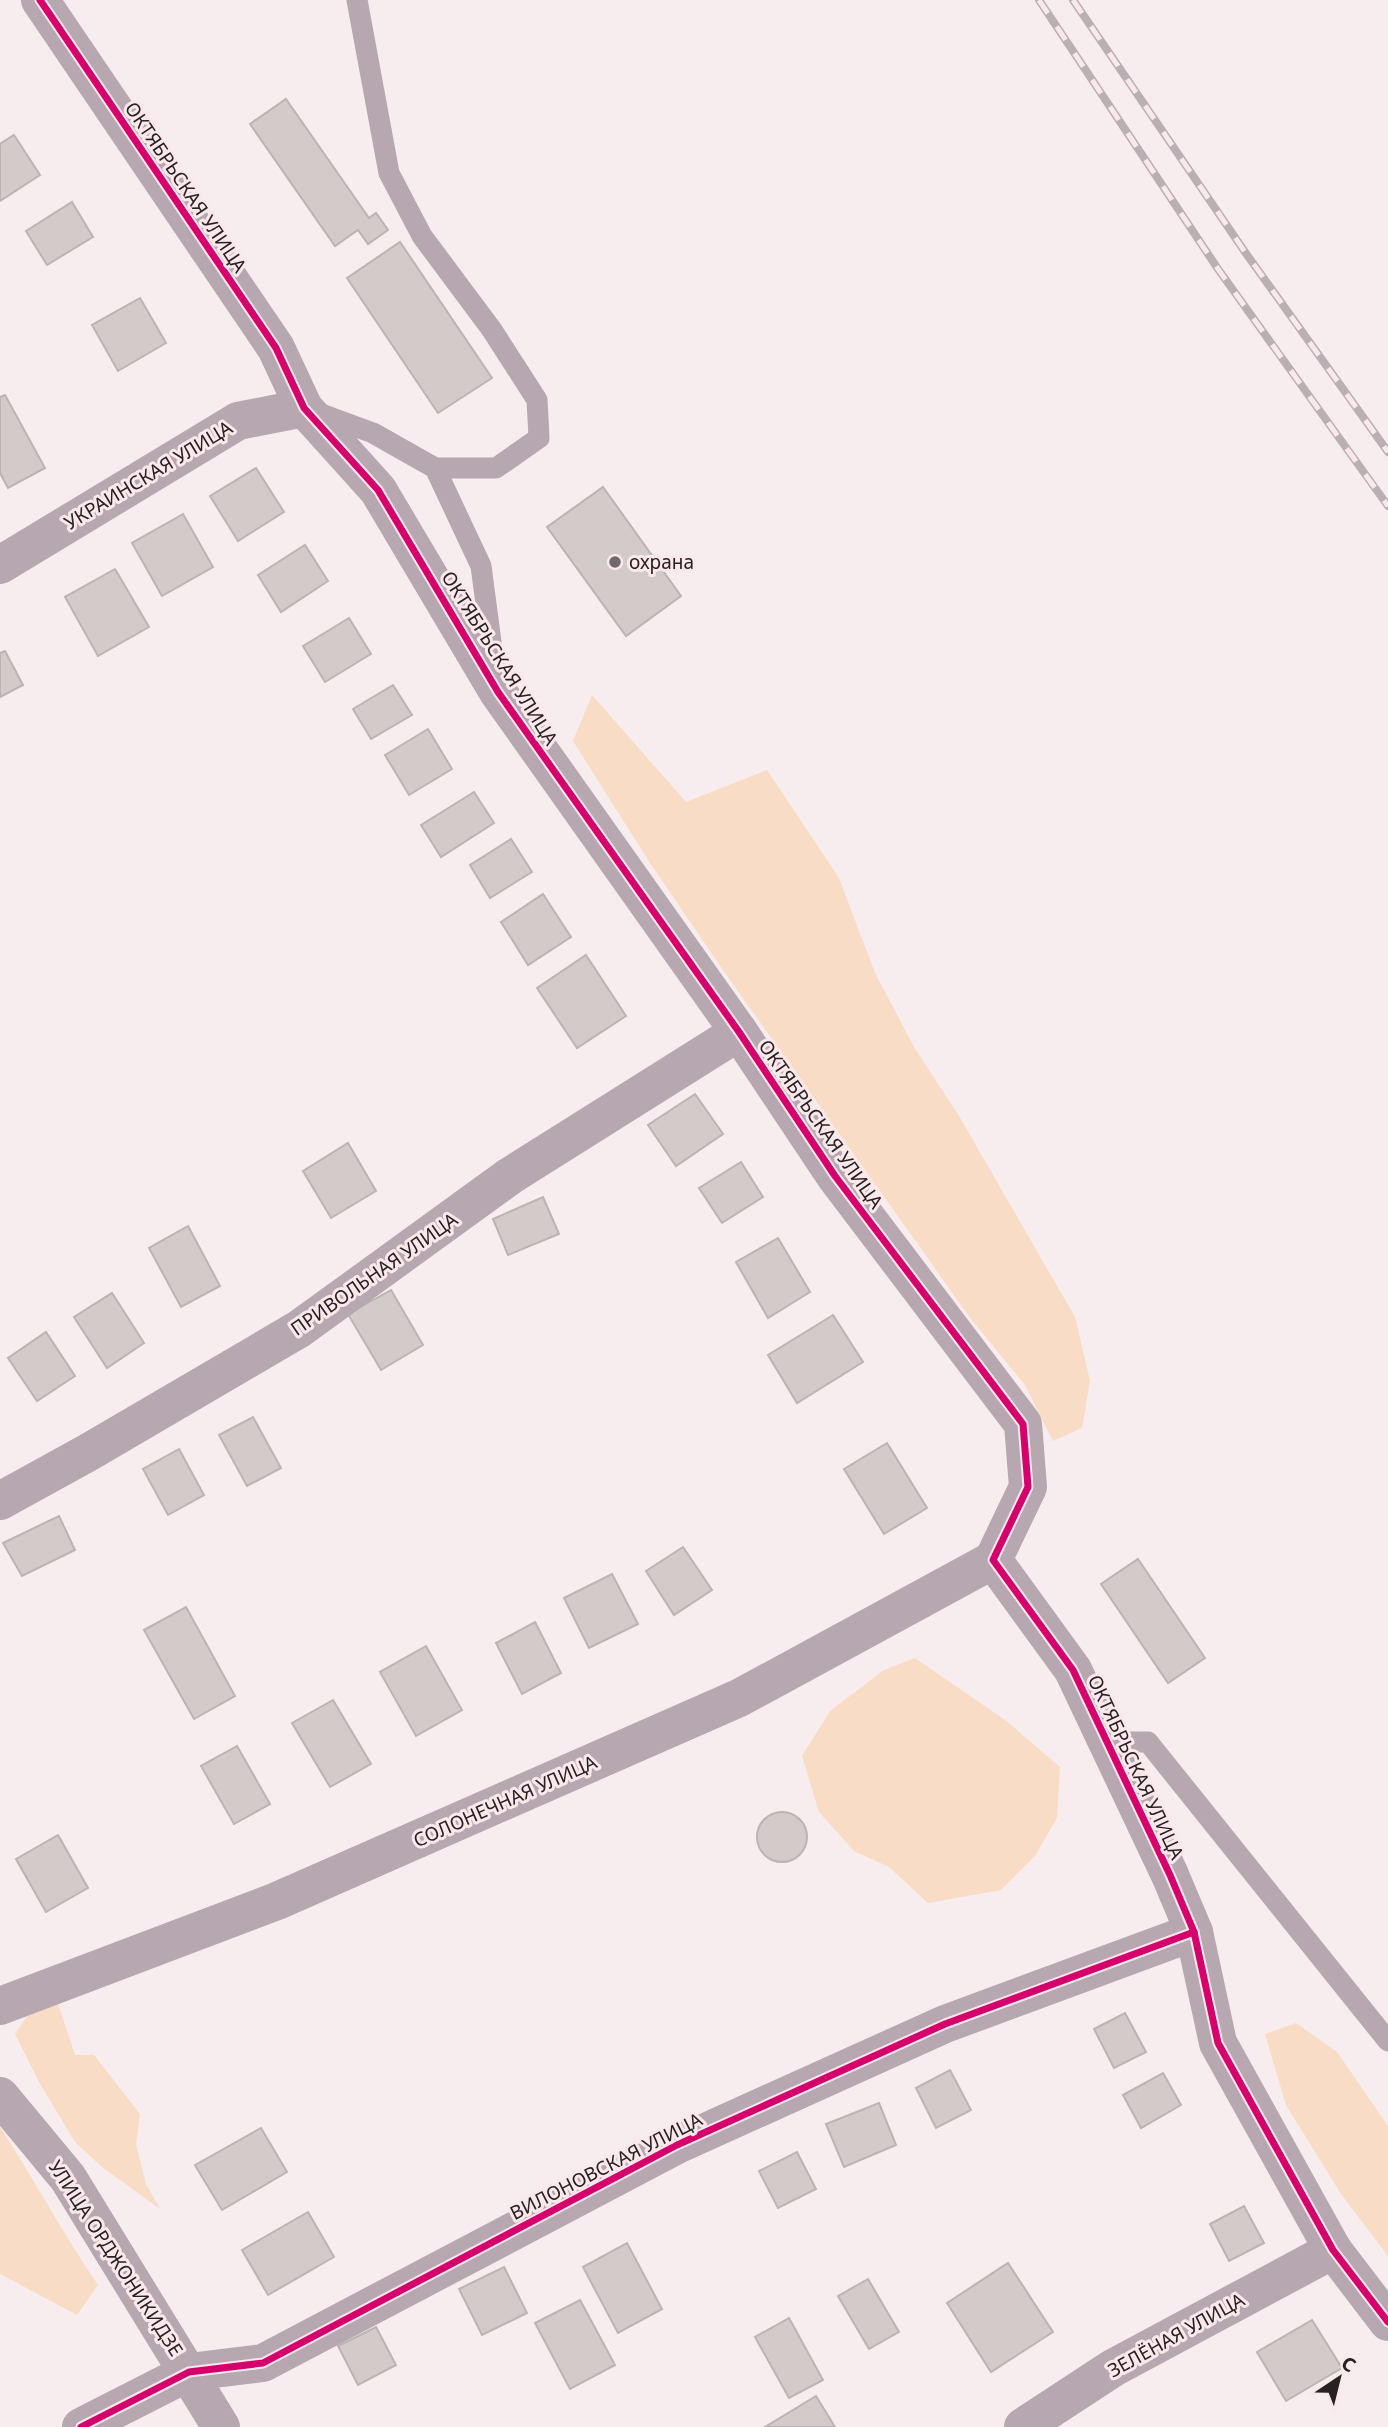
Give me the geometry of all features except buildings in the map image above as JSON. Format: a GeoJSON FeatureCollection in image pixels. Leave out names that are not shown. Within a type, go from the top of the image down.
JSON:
{"type":"FeatureCollection","features":[{"type":"Feature","properties":{"kind":"street","name":"ОКТЯБРЬСКАЯ УЛИЦА"},"geometry":{"type":"LineString","coordinates":[[40,0],[276,348],[304,408],[378,490],[498,692],[739,1032],[835,1176],[1023,1424],[1028,1487],[993,1560],[1073,1670],[1107,1742],[1194,1932],[1218,2043],[1334,2250],[1388,2322]]}},
{"type":"Feature","properties":{"kind":"street","name":"УКРАИНСКАЯ УЛИЦА"},"geometry":{"type":"LineString","coordinates":[[0,565],[238,421],[304,408]]}},
{"type":"Feature","properties":{"kind":"street","name":"ПРИВОЛЬНАЯ УЛИЦА"},"geometry":{"type":"LineString","coordinates":[[0,1501],[299,1329],[510,1176],[739,1032]]}},
{"type":"Feature","properties":{"kind":"street","name":"СОЛОНЕЧНАЯ УЛИЦА"},"geometry":{"type":"LineString","coordinates":[[0,2006],[276,1901],[739,1698],[993,1560]]}},
{"type":"Feature","properties":{"kind":"street","name":"ВИЛОНОВСКАЯ УЛИЦА"},"geometry":{"type":"LineString","coordinates":[[81,2427],[189,2372],[263,2363],[677,2145],[944,2024],[1194,1932]]}},
{"type":"Feature","properties":{"kind":"street","name":"УЛИЦА ОРДЖОНИКИДЗЕ"},"geometry":{"type":"LineString","coordinates":[[0,2096],[68,2178],[221,2427]]}},
{"type":"Feature","properties":{"kind":"street","name":"ЗЕЛЁНАЯ УЛИЦА"},"geometry":{"type":"LineString","coordinates":[[1023,2427],[1113,2368],[1334,2250]]}},
{"type":"Feature","properties":{"kind":"lane"},"geometry":{"type":"LineString","coordinates":[[304,408],[373,433],[435,468],[496,468],[539,438],[537,400],[492,330],[422,236],[389,173],[357,0]]}},
{"type":"Feature","properties":{"kind":"lane"},"geometry":{"type":"LineString","coordinates":[[435,468],[481,566],[498,692]]}},
{"type":"Feature","properties":{"kind":"lane"},"geometry":{"type":"LineString","coordinates":[[1107,1742],[1148,1742],[1388,2041]]}},
{"type":"Feature","properties":{"kind":"shaded area"},"geometry":{"type":"Polygon","coordinates":[[[592,695],[686,802],[767,770],[839,878],[875,973],[914,1047],[959,1116],[1075,1317],[1090,1381],[1082,1428],[1053,1441],[1025,1385],[971,1319],[650,863],[573,741],[592,695]]]}},
{"type":"Feature","properties":{"kind":"shaded area"},"geometry":{"type":"Polygon","coordinates":[[[915,1658],[1005,1720],[1060,1767],[1057,1818],[1035,1856],[1001,1890],[928,1903],[889,1867],[854,1851],[819,1812],[802,1756],[830,1711],[884,1670],[915,1658]]]}},
{"type":"Feature","properties":{"kind":"shaded area"},"geometry":{"type":"Polygon","coordinates":[[[55,1995],[75,2055],[94,2055],[140,2114],[136,2145],[146,2184],[160,2209],[102,2167],[75,2142],[39,2082],[15,2034],[34,2006],[55,1995]]]}},
{"type":"Feature","properties":{"kind":"shaded area"},"geometry":{"type":"Polygon","coordinates":[[[1296,2023],[1337,2052],[1388,2126],[1388,2256],[1341,2194],[1286,2105],[1265,2034],[1296,2023]]]}},
{"type":"Feature","properties":{"kind":"shaded area"},"geometry":{"type":"Polygon","coordinates":[[[0,2127],[98,2285],[77,2315],[0,2274],[0,2127]]]}},
{"type":"Feature","properties":{"kind":"railway"},"geometry":{"type":"LineString","coordinates":[[1039,0],[1218,269],[1388,506]]}},
{"type":"Feature","properties":{"kind":"railway"},"geometry":{"type":"LineString","coordinates":[[1073,0],[1245,252],[1388,452]]}},
{"type":"Feature","properties":{"kind":"cycle path"},"geometry":{"type":"LineString","coordinates":[[40,0],[276,348],[304,408],[378,490],[498,692],[739,1032],[835,1176],[1023,1424],[1028,1487],[993,1560],[1073,1670],[1170,1875],[1194,1932],[1218,2043],[1333,2250],[1388,2322]]}},
{"type":"Feature","properties":{"kind":"cycle path"},"geometry":{"type":"LineString","coordinates":[[81,2427],[189,2372],[263,2363],[677,2145],[945,2024],[1194,1932]]}},
{"type":"Feature","properties":{"kind":"place","name":"охрана"},"geometry":{"type":"Point","coordinates":[615,562]}}]}
